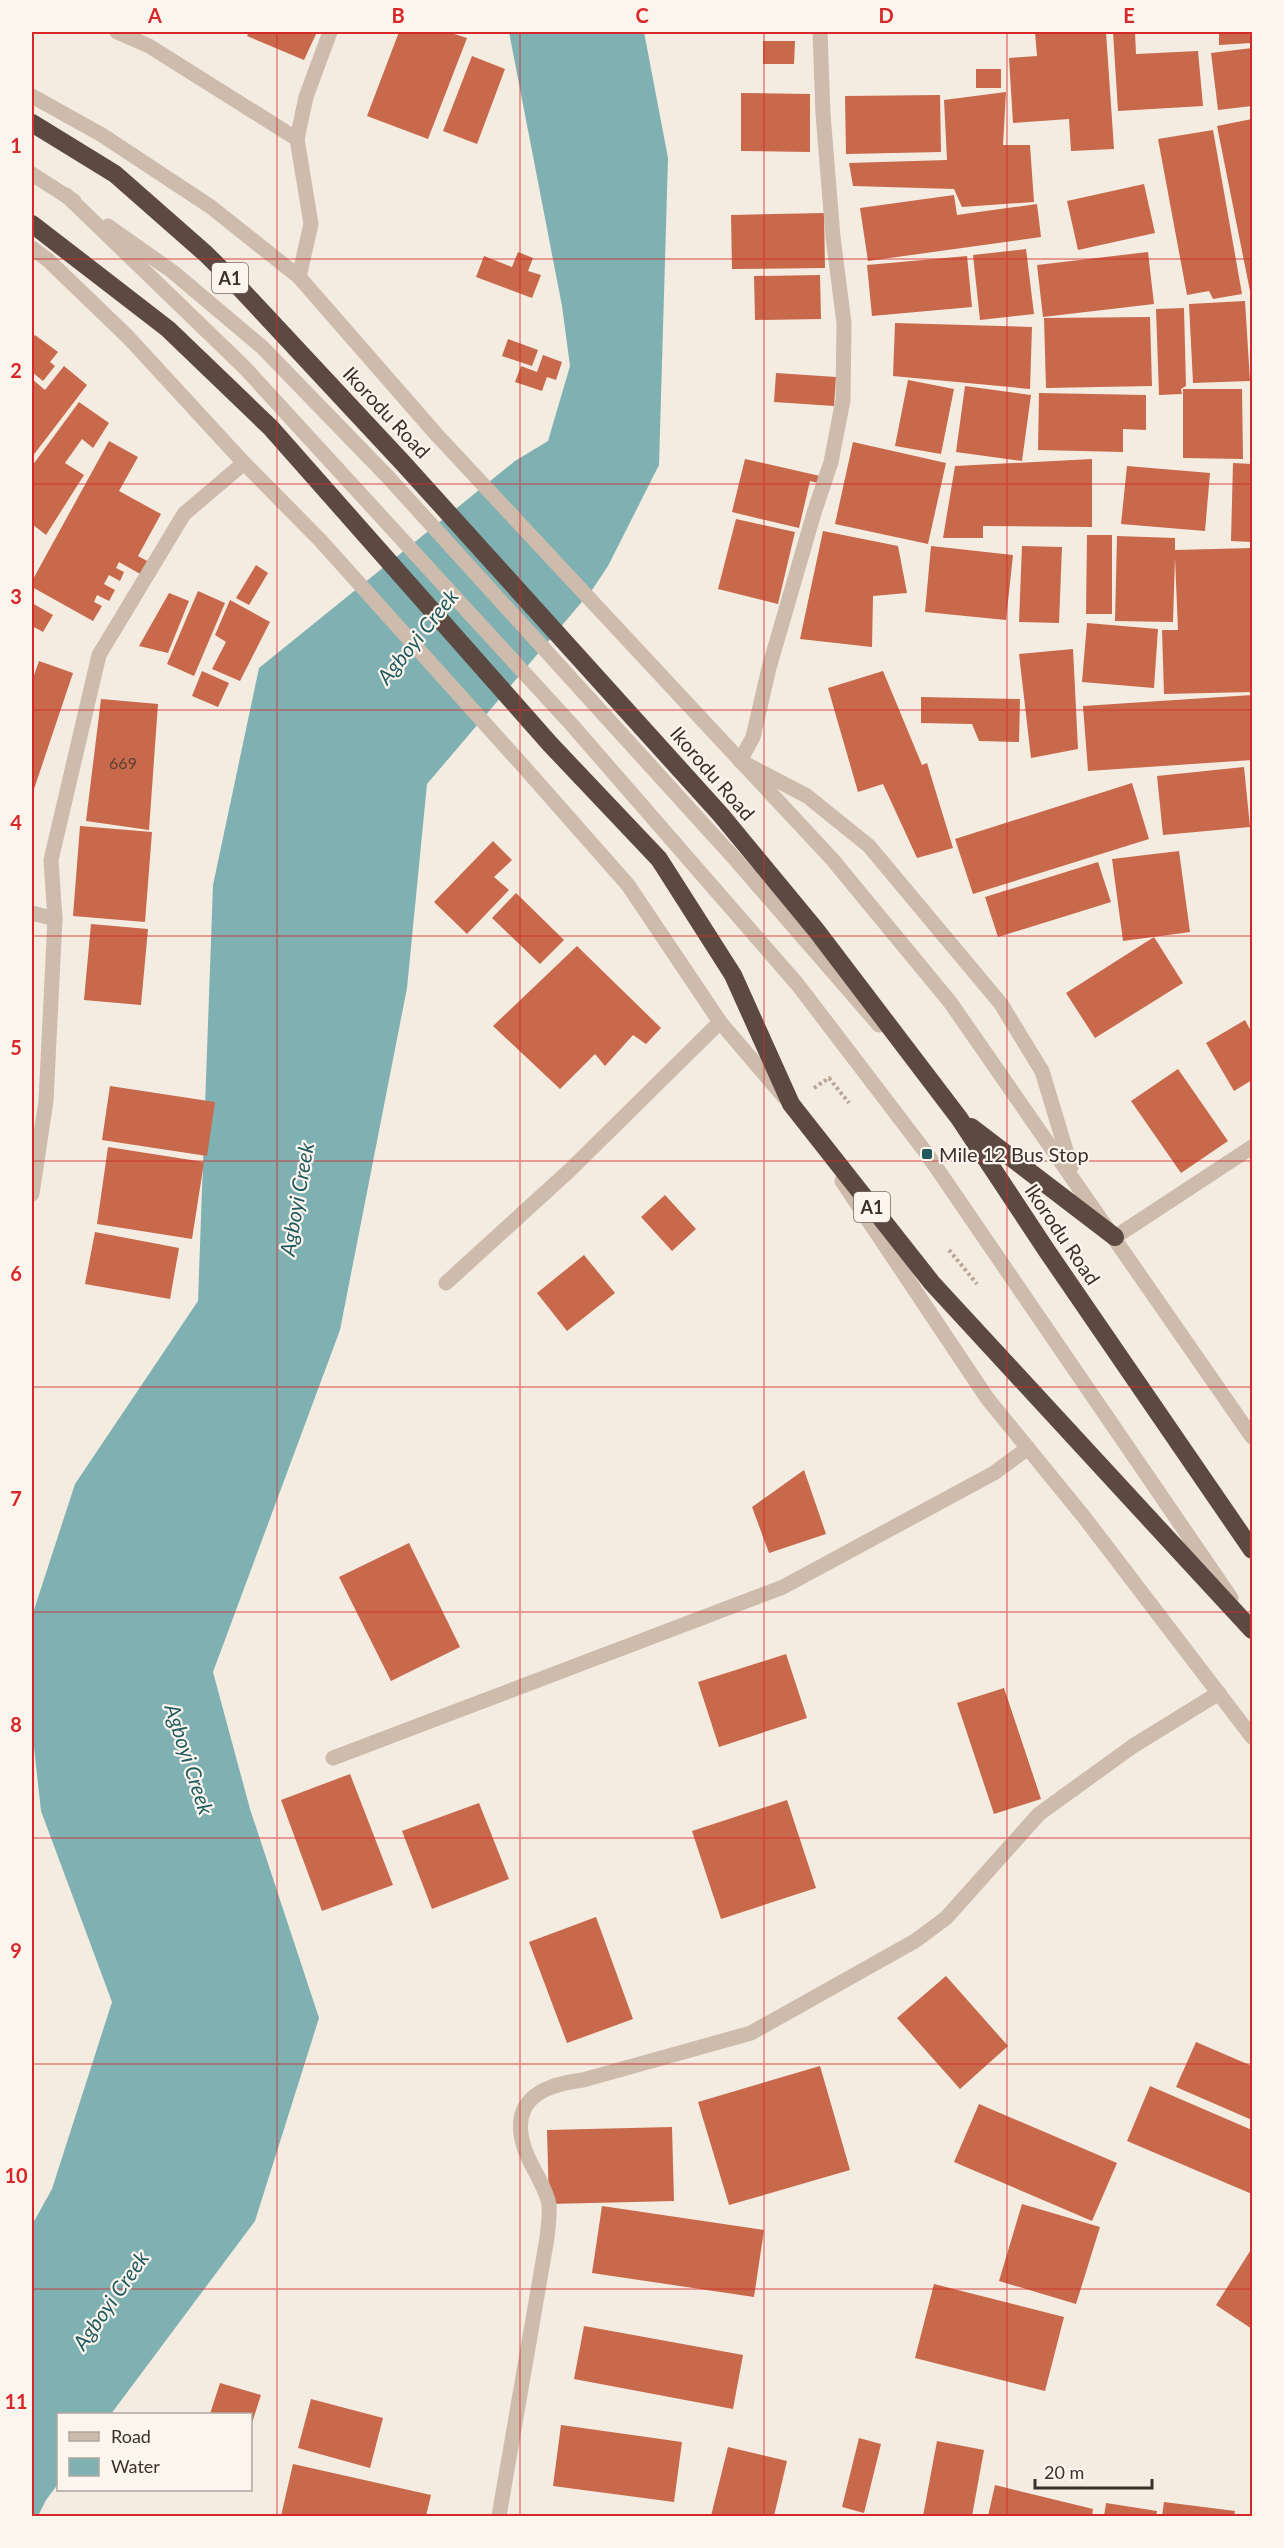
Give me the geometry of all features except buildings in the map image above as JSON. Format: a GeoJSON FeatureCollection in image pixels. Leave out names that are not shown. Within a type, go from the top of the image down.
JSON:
{"type":"FeatureCollection","features":[{"type":"Feature","properties":{"kind":"highway","name":"Ikorodu Road"},"geometry":{"type":"LineString","coordinates":[[32,123],[115,174],[206,254],[403,463],[722,815],[816,930],[959,1118],[1047,1251],[1252,1550]]}},
{"type":"Feature","properties":{"kind":"highway","name":"A1"},"geometry":{"type":"LineString","coordinates":[[32,224],[168,329],[271,428],[550,744],[659,859],[733,975],[791,1104],[932,1283],[1252,1629]]}},
{"type":"Feature","properties":{"kind":"highway"},"geometry":{"type":"LineString","coordinates":[[959,1118],[1115,1237]]}},
{"type":"Feature","properties":{"kind":"street"},"geometry":{"type":"LineString","coordinates":[[117,32],[149,46],[297,140]]}},
{"type":"Feature","properties":{"kind":"street"},"geometry":{"type":"LineString","coordinates":[[299,277],[311,224],[297,140],[306,97],[330,32]]}},
{"type":"Feature","properties":{"kind":"street"},"geometry":{"type":"LineString","coordinates":[[820,32],[823,114],[833,237],[844,323],[843,400],[831,462],[769,668],[753,737],[740,761],[807,796],[869,846],[1001,1004],[1042,1071],[1076,1181]]}},
{"type":"Feature","properties":{"kind":"street","name":"Ikorodu Road"},"geometry":{"type":"LineString","coordinates":[[32,96],[102,135],[211,207],[299,277],[436,434],[832,859],[950,1002],[1252,1437]]}},
{"type":"Feature","properties":{"kind":"street"},"geometry":{"type":"LineString","coordinates":[[32,174],[66,195],[173,272],[262,347],[388,477],[735,860],[959,1118]]}},
{"type":"Feature","properties":{"kind":"street"},"geometry":{"type":"LineString","coordinates":[[66,195],[245,368],[572,725],[798,985],[920,1144],[1100,1403],[1252,1629]]}},
{"type":"Feature","properties":{"kind":"street"},"geometry":{"type":"LineString","coordinates":[[32,248],[128,337],[244,463],[320,540],[628,885],[720,1022],[791,1104],[987,1398],[1252,1737]]}},
{"type":"Feature","properties":{"kind":"street"},"geometry":{"type":"LineString","coordinates":[[32,1194],[46,1101],[55,919],[51,860],[99,655],[184,514],[244,463]]}},
{"type":"Feature","properties":{"kind":"street"},"geometry":{"type":"LineString","coordinates":[[32,913],[55,919]]}},
{"type":"Feature","properties":{"kind":"street"},"geometry":{"type":"LineString","coordinates":[[446,1283],[570,1170],[720,1022]]}},
{"type":"Feature","properties":{"kind":"street"},"geometry":{"type":"LineString","coordinates":[[1115,1237],[1252,1147]]}},
{"type":"Feature","properties":{"kind":"street"},"geometry":{"type":"LineString","coordinates":[[333,1758],[783,1587],[994,1473],[1028,1448]]}},
{"type":"Feature","properties":{"kind":"street"},"geometry":{"type":"LineString","coordinates":[[499,2517],[547,2238],[549,2204],[525,2150],[520,2126],[526,2108],[537,2092],[559,2083],[583,2080],[751,2033],[915,1941],[946,1918],[1039,1815],[1133,1746],[1219,1693]]}},
{"type":"Feature","properties":{"kind":"water","name":"Agboyi Creek"},"geometry":{"type":"Polygon","coordinates":[[[509,32],[644,32],[668,158],[659,465],[608,566],[592,590],[427,784],[407,988],[340,1330],[213,1672],[250,1809],[319,2018],[255,2221],[112,2413],[57,2413],[57,2485],[38,2516],[32,2516],[32,2225],[52,2189],[112,2002],[41,1811],[32,1729],[32,1616],[75,1484],[198,1301],[213,885],[259,668],[515,461],[548,441],[570,366],[562,306],[509,32]]]}},
{"type":"Feature","properties":{"kind":"place","name":"Mile 12 Bus Stop"},"geometry":{"type":"Point","coordinates":[927,1154]}}]}
